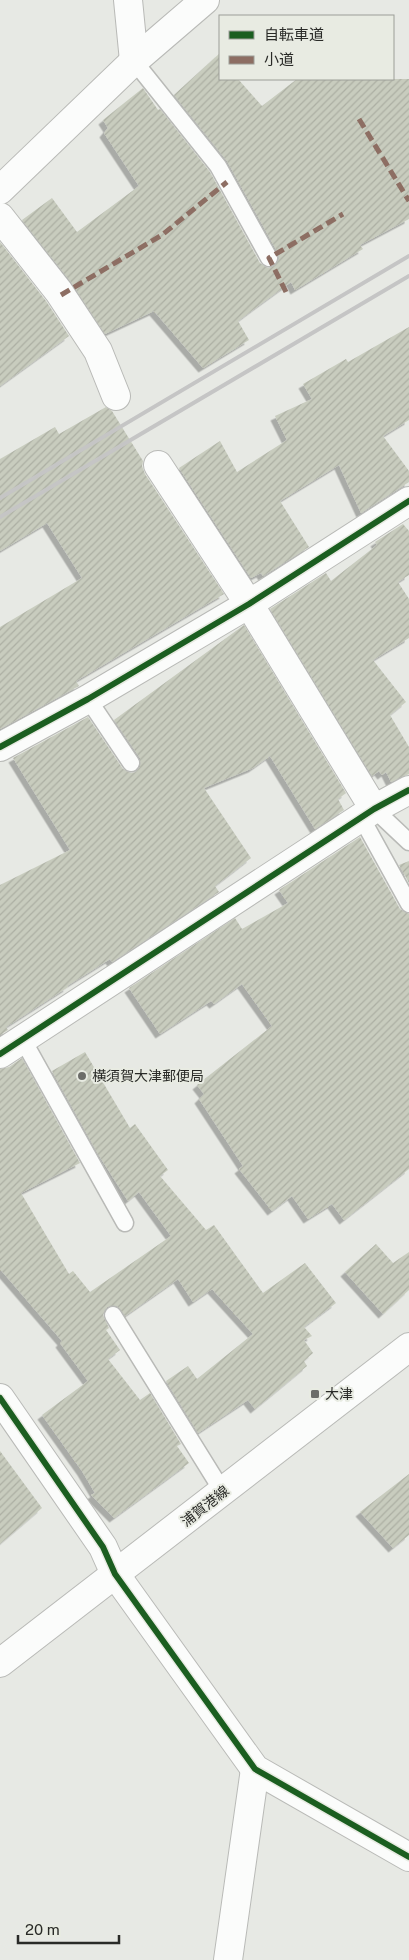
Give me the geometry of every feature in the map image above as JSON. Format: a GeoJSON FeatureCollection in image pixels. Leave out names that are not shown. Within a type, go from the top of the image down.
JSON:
{"type":"FeatureCollection","features":[{"type":"Feature","properties":{"kind":"street"},"geometry":{"type":"LineString","coordinates":[[128,0],[134,61]]}},
{"type":"Feature","properties":{"kind":"street"},"geometry":{"type":"LineString","coordinates":[[0,190],[134,61],[205,0]]}},
{"type":"Feature","properties":{"kind":"street"},"geometry":{"type":"LineString","coordinates":[[0,217],[59,292],[98,351],[116,396]]}},
{"type":"Feature","properties":{"kind":"street"},"geometry":{"type":"LineString","coordinates":[[158,464],[250,604],[368,813]]}},
{"type":"Feature","properties":{"kind":"street"},"geometry":{"type":"LineString","coordinates":[[0,747],[88,699],[250,604],[409,501]]}},
{"type":"Feature","properties":{"kind":"street"},"geometry":{"type":"LineString","coordinates":[[11,1047],[368,813],[409,790]]}},
{"type":"Feature","properties":{"kind":"street","name":"浦賀港線"},"geometry":{"type":"LineString","coordinates":[[0,1663],[409,1347]]}},
{"type":"Feature","properties":{"kind":"street"},"geometry":{"type":"LineString","coordinates":[[0,1398],[103,1547],[115,1574],[255,1769],[409,1857]]}},
{"type":"Feature","properties":{"kind":"street"},"geometry":{"type":"LineString","coordinates":[[228,1960],[255,1769]]}},
{"type":"Feature","properties":{"kind":"lane"},"geometry":{"type":"LineString","coordinates":[[134,61],[218,166],[269,258]]}},
{"type":"Feature","properties":{"kind":"lane"},"geometry":{"type":"LineString","coordinates":[[88,699],[131,763]]}},
{"type":"Feature","properties":{"kind":"lane"},"geometry":{"type":"LineString","coordinates":[[368,813],[409,842]]}},
{"type":"Feature","properties":{"kind":"lane"},"geometry":{"type":"LineString","coordinates":[[368,813],[409,904]]}},
{"type":"Feature","properties":{"kind":"lane"},"geometry":{"type":"LineString","coordinates":[[11,1047],[125,1222]]}},
{"type":"Feature","properties":{"kind":"lane"},"geometry":{"type":"LineString","coordinates":[[113,1315],[222,1492]]}},
{"type":"Feature","properties":{"kind":"building"},"geometry":{"type":"Polygon","coordinates":[[[219,54],[219,80],[239,80],[262,106],[296,80],[409,79],[409,219],[360,245],[363,249],[295,290],[291,282],[238,321],[249,340],[203,368],[154,311],[105,334],[71,282],[22,220],[52,198],[77,232],[139,186],[104,133],[108,128],[103,120],[143,88],[158,110],[160,109],[210,172],[260,263],[268,268],[274,266],[279,259],[278,253],[227,161],[174,95],[219,54]]]}},
{"type":"Feature","properties":{"kind":"building"},"geometry":{"type":"Polygon","coordinates":[[[0,242],[46,301],[69,336],[0,386],[0,242]]]}},
{"type":"Feature","properties":{"kind":"building"},"geometry":{"type":"Polygon","coordinates":[[[409,327],[409,420],[383,436],[409,471],[409,482],[361,513],[339,465],[280,501],[309,547],[263,576],[261,573],[251,578],[179,468],[220,441],[237,472],[287,440],[275,416],[312,399],[303,384],[346,359],[348,362],[409,327]]]}},
{"type":"Feature","properties":{"kind":"building"},"geometry":{"type":"Polygon","coordinates":[[[106,407],[112,411],[143,461],[142,466],[145,474],[224,594],[76,681],[79,686],[0,729],[0,627],[82,578],[47,523],[0,551],[0,459],[55,427],[59,434],[106,407]]]}},
{"type":"Feature","properties":{"kind":"building"},"geometry":{"type":"Polygon","coordinates":[[[403,524],[409,531],[409,575],[398,582],[409,599],[409,638],[373,660],[406,702],[390,715],[409,747],[409,774],[391,782],[386,772],[382,775],[379,771],[372,776],[270,609],[326,573],[331,581],[377,545],[375,542],[403,524]]]}},
{"type":"Feature","properties":{"kind":"building"},"geometry":{"type":"Polygon","coordinates":[[[244,625],[346,793],[338,799],[344,810],[315,829],[270,756],[253,768],[204,788],[251,858],[215,886],[219,892],[112,962],[110,959],[67,986],[6,1027],[8,1030],[0,1035],[0,885],[70,850],[13,758],[88,717],[123,769],[131,773],[136,772],[140,767],[140,758],[114,720],[244,625]]]}},
{"type":"Feature","properties":{"kind":"building"},"geometry":{"type":"Polygon","coordinates":[[[360,837],[400,909],[409,914],[409,1169],[344,1220],[332,1204],[308,1219],[292,1196],[272,1211],[239,1169],[243,1166],[199,1099],[204,1094],[197,1085],[272,1026],[242,984],[214,1004],[211,1001],[160,1034],[129,988],[235,918],[242,929],[288,903],[279,890],[360,837]]]}},
{"type":"Feature","properties":{"kind":"building"},"geometry":{"type":"Polygon","coordinates":[[[409,861],[409,883],[399,865],[409,861]]]}},
{"type":"Feature","properties":{"kind":"building"},"geometry":{"type":"Polygon","coordinates":[[[85,1052],[130,1128],[135,1124],[168,1170],[160,1176],[206,1230],[214,1225],[263,1293],[305,1263],[336,1303],[304,1327],[312,1336],[304,1340],[313,1353],[304,1361],[307,1366],[255,1409],[248,1400],[198,1433],[166,1381],[188,1366],[197,1379],[253,1334],[212,1289],[193,1302],[178,1279],[125,1316],[117,1306],[107,1307],[103,1315],[109,1328],[106,1330],[120,1350],[108,1359],[140,1400],[150,1393],[181,1444],[177,1446],[189,1463],[114,1518],[91,1495],[95,1493],[82,1471],[42,1415],[88,1381],[60,1343],[62,1341],[0,1269],[0,1069],[9,1067],[22,1058],[80,1163],[21,1193],[69,1274],[73,1271],[90,1292],[171,1236],[139,1192],[128,1201],[98,1154],[52,1071],[85,1052]]]}},
{"type":"Feature","properties":{"kind":"building"},"geometry":{"type":"Polygon","coordinates":[[[376,1244],[393,1263],[409,1252],[409,1290],[383,1314],[345,1272],[376,1244]]]}},
{"type":"Feature","properties":{"kind":"building"},"geometry":{"type":"Polygon","coordinates":[[[0,1451],[42,1508],[0,1544],[0,1451]]]}},
{"type":"Feature","properties":{"kind":"building"},"geometry":{"type":"Polygon","coordinates":[[[409,1474],[409,1535],[393,1548],[360,1512],[409,1474]]]}},
{"type":"Feature","properties":{"kind":"railway"},"geometry":{"type":"LineString","coordinates":[[0,498],[409,256]]}},
{"type":"Feature","properties":{"kind":"railway"},"geometry":{"type":"LineString","coordinates":[[0,517],[409,276]]}},
{"type":"Feature","properties":{"kind":"marked path"},"geometry":{"type":"LineString","coordinates":[[359,119],[409,201]]}},
{"type":"Feature","properties":{"kind":"marked path"},"geometry":{"type":"LineString","coordinates":[[61,295],[162,235],[227,182]]}},
{"type":"Feature","properties":{"kind":"marked path"},"geometry":{"type":"LineString","coordinates":[[286,292],[269,258],[343,214]]}},
{"type":"Feature","properties":{"kind":"cycle path"},"geometry":{"type":"LineString","coordinates":[[0,747],[88,699],[249,604],[409,501]]}},
{"type":"Feature","properties":{"kind":"cycle path"},"geometry":{"type":"LineString","coordinates":[[0,1054],[374,809],[409,790]]}},
{"type":"Feature","properties":{"kind":"cycle path"},"geometry":{"type":"LineString","coordinates":[[0,1398],[103,1547],[115,1574],[255,1769],[409,1857]]}},
{"type":"Feature","properties":{"kind":"place","name":"横須賀大津郵便局"},"geometry":{"type":"Point","coordinates":[82,1076]}},
{"type":"Feature","properties":{"kind":"place","name":"大津"},"geometry":{"type":"Point","coordinates":[315,1394]}}]}
